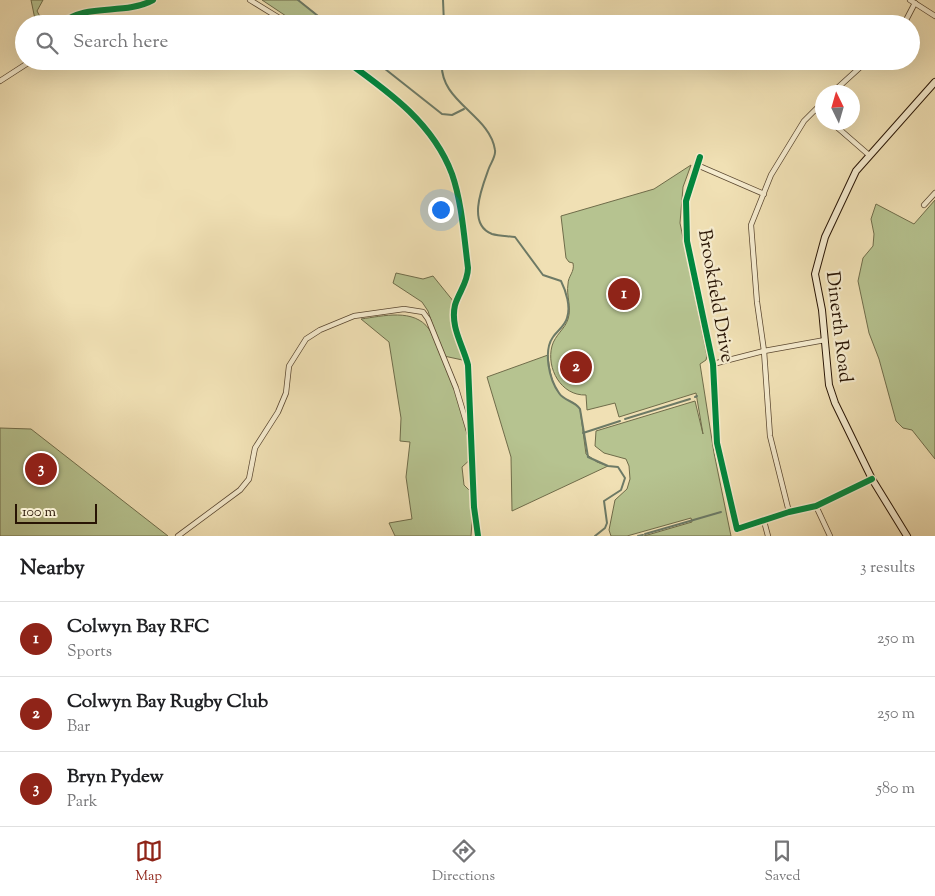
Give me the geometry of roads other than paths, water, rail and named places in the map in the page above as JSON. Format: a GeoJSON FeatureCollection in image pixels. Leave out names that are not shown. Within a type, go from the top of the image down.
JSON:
{"type":"FeatureCollection","features":[{"type":"Feature","properties":{"kind":"street"},"geometry":{"type":"LineString","coordinates":[[77,15],[81,13],[131,9],[153,0]]}},
{"type":"Feature","properties":{"kind":"street"},"geometry":{"type":"LineString","coordinates":[[250,0],[274,15]]}},
{"type":"Feature","properties":{"kind":"street"},"geometry":{"type":"LineString","coordinates":[[910,0],[935,16]]}},
{"type":"Feature","properties":{"kind":"street"},"geometry":{"type":"LineString","coordinates":[[909,15],[915,3]]}},
{"type":"Feature","properties":{"kind":"street"},"geometry":{"type":"LineString","coordinates":[[0,81],[17,70]]}},
{"type":"Feature","properties":{"kind":"street"},"geometry":{"type":"LineString","coordinates":[[358,70],[389,93],[417,119],[431,135],[452,175],[468,268],[466,282],[456,303],[454,313],[456,332],[464,349],[468,365],[473,443],[474,507],[478,536]]}},
{"type":"Feature","properties":{"kind":"street"},"geometry":{"type":"LineString","coordinates":[[841,85],[857,70]]}},
{"type":"Feature","properties":{"kind":"street","name":"Dinerth Road"},"geometry":{"type":"LineString","coordinates":[[907,536],[872,479],[835,403],[829,385],[822,310],[816,285],[815,265],[825,237],[849,184],[869,156],[935,82]]}},
{"type":"Feature","properties":{"kind":"street"},"geometry":{"type":"LineString","coordinates":[[788,512],[770,436],[764,351],[757,302],[751,225],[771,175],[804,121],[815,111]]}},
{"type":"Feature","properties":{"kind":"street"},"geometry":{"type":"LineString","coordinates":[[839,130],[869,156]]}},
{"type":"Feature","properties":{"kind":"street","name":"Brookfield Drive"},"geometry":{"type":"LineString","coordinates":[[700,157],[686,201],[687,241],[712,364],[717,443],[737,529],[764,521]]}},
{"type":"Feature","properties":{"kind":"street"},"geometry":{"type":"LineString","coordinates":[[698,165],[764,194]]}},
{"type":"Feature","properties":{"kind":"street"},"geometry":{"type":"LineString","coordinates":[[924,205],[935,193]]}},
{"type":"Feature","properties":{"kind":"street"},"geometry":{"type":"LineString","coordinates":[[178,536],[240,490],[249,479],[255,448],[278,412],[286,393],[289,366],[306,340],[320,330],[354,316],[404,309],[423,312],[428,319],[456,388],[473,443]]}},
{"type":"Feature","properties":{"kind":"street"},"geometry":{"type":"LineString","coordinates":[[712,364],[764,351],[825,340]]}},
{"type":"Feature","properties":{"kind":"street"},"geometry":{"type":"LineString","coordinates":[[768,536],[764,521],[788,512],[816,506],[872,479]]}},
{"type":"Feature","properties":{"kind":"street"},"geometry":{"type":"LineString","coordinates":[[816,506],[830,536]]}},
{"type":"Feature","properties":{"kind":"waterway"},"geometry":{"type":"LineString","coordinates":[[298,0],[317,15]]}},
{"type":"Feature","properties":{"kind":"waterway"},"geometry":{"type":"LineString","coordinates":[[443,0],[444,15]]}},
{"type":"Feature","properties":{"kind":"waterway"},"geometry":{"type":"LineString","coordinates":[[386,70],[442,114],[452,115],[464,109]]}},
{"type":"Feature","properties":{"kind":"waterway"},"geometry":{"type":"LineString","coordinates":[[443,70],[448,87],[484,127],[491,138],[495,150],[480,194],[478,204],[480,222],[484,229],[492,234],[515,237],[543,275],[561,281],[566,294],[568,304],[567,318],[563,326],[553,337],[548,350],[548,365],[552,380],[561,396],[580,409],[588,457],[608,466],[618,467],[625,478],[621,490],[604,501],[607,523],[605,528],[595,536]]}},
{"type":"Feature","properties":{"kind":"waterway"},"geometry":{"type":"LineString","coordinates":[[625,419],[690,399]]}},
{"type":"Feature","properties":{"kind":"waterway"},"geometry":{"type":"LineString","coordinates":[[583,433],[620,421]]}},
{"type":"Feature","properties":{"kind":"waterway"},"geometry":{"type":"LineString","coordinates":[[645,534],[721,512]]}},
{"type":"Feature","properties":{"kind":"waterway"},"geometry":{"type":"LineString","coordinates":[[638,536],[643,535]]}},
{"type":"Feature","properties":{"kind":"place","name":"Colwyn Bay RFC"},"geometry":{"type":"Point","coordinates":[624,294]}},
{"type":"Feature","properties":{"kind":"place","name":"Colwyn Bay Rugby Club"},"geometry":{"type":"Point","coordinates":[576,367]}},
{"type":"Feature","properties":{"kind":"place","name":"Bryn Pydew"},"geometry":{"type":"Point","coordinates":[41,469]}}]}
